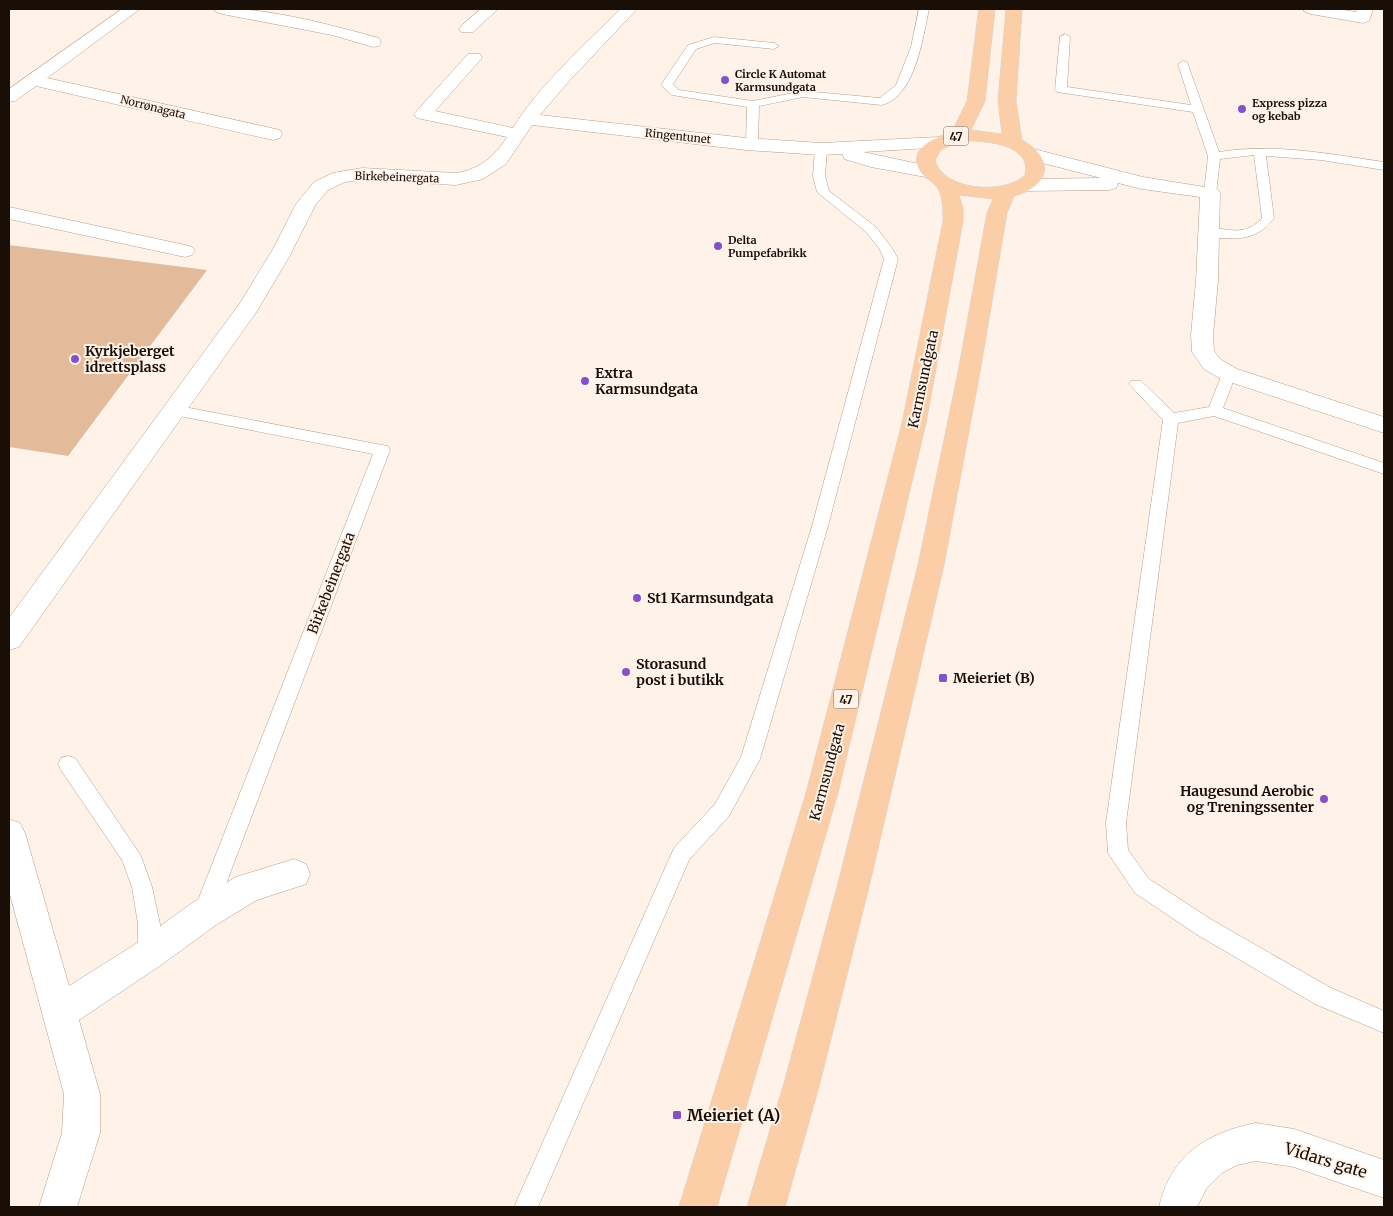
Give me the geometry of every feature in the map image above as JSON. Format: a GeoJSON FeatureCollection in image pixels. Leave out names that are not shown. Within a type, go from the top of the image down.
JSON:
{"type":"FeatureCollection","features":[{"type":"Feature","properties":{"kind":"main road","name":"47"},"geometry":{"type":"LineString","coordinates":[[959,136],[976,101],[987,9]]}},
{"type":"Feature","properties":{"kind":"main road"},"geometry":{"type":"LineString","coordinates":[[1013,143],[1007,101],[1014,9]]}},
{"type":"Feature","properties":{"kind":"main road","name":"47"},"geometry":{"type":"LineString","coordinates":[[938,178],[926,165],[925,157],[938,142],[959,136],[992,137],[1013,143],[1030,154]]}},
{"type":"Feature","properties":{"kind":"main road"},"geometry":{"type":"LineString","coordinates":[[938,178],[968,191],[993,193],[1016,188],[1033,179],[1036,171],[1034,160],[1030,154]]}},
{"type":"Feature","properties":{"kind":"main road","name":"Karmsundgata"},"geometry":{"type":"LineString","coordinates":[[698,1207],[804,859],[889,528],[936,315],[953,221],[953,208],[938,178]]}},
{"type":"Feature","properties":{"kind":"main road"},"geometry":{"type":"LineString","coordinates":[[766,1207],[804,1074],[853,887],[931,565],[969,372],[993,229],[997,213],[1016,188]]}},
{"type":"Feature","properties":{"kind":"street"},"geometry":{"type":"LineString","coordinates":[[9,98],[132,9]]}},
{"type":"Feature","properties":{"kind":"street"},"geometry":{"type":"LineString","coordinates":[[222,9],[334,31],[372,42]]}},
{"type":"Feature","properties":{"kind":"street"},"geometry":{"type":"LineString","coordinates":[[467,29],[490,9]]}},
{"type":"Feature","properties":{"kind":"street"},"geometry":{"type":"LineString","coordinates":[[1311,9],[1363,18],[1365,9]]}},
{"type":"Feature","properties":{"kind":"street"},"geometry":{"type":"LineString","coordinates":[[607,10],[627,11]]}},
{"type":"Feature","properties":{"kind":"street"},"geometry":{"type":"LineString","coordinates":[[522,126],[564,76],[627,11]]}},
{"type":"Feature","properties":{"kind":"street","name":"Ringentunet"},"geometry":{"type":"LineString","coordinates":[[474,58],[423,114],[522,126],[825,149],[938,142]]}},
{"type":"Feature","properties":{"kind":"street","name":"Norrønagata"},"geometry":{"type":"LineString","coordinates":[[32,80],[273,134]]}},
{"type":"Feature","properties":{"kind":"street","name":"Birkebeinergata"},"geometry":{"type":"LineString","coordinates":[[9,638],[258,292],[288,242],[310,199],[322,186],[338,178],[359,174],[440,178],[463,177],[482,172],[499,160],[522,126]]}},
{"type":"Feature","properties":{"kind":"street","name":"Ringentunet"},"geometry":{"type":"LineString","coordinates":[[825,149],[938,178]]}},
{"type":"Feature","properties":{"kind":"street"},"geometry":{"type":"LineString","coordinates":[[1030,154],[1142,183],[1210,193],[1207,280],[1202,335],[1203,352],[1212,364],[1229,374],[1384,426]]}},
{"type":"Feature","properties":{"kind":"street"},"geometry":{"type":"LineString","coordinates":[[1016,188],[1142,183]]}},
{"type":"Feature","properties":{"kind":"street"},"geometry":{"type":"LineString","coordinates":[[9,213],[185,250]]}},
{"type":"Feature","properties":{"kind":"street"},"geometry":{"type":"LineString","coordinates":[[9,833],[82,1094],[81,1133],[58,1207]]}},
{"type":"Feature","properties":{"kind":"street"},"geometry":{"type":"LineString","coordinates":[[60,1012],[149,954],[204,914],[248,888],[294,874]]}},
{"type":"Feature","properties":{"kind":"street","name":"Vidars gate"},"geometry":{"type":"LineString","coordinates":[[1178,1207],[1181,1196],[1192,1175],[1209,1160],[1231,1147],[1256,1142],[1294,1148],[1384,1178]]}},
{"type":"Feature","properties":{"kind":"lane"},"geometry":{"type":"LineString","coordinates":[[774,46],[714,40],[692,47],[666,85],[676,93],[753,104],[803,94],[882,102],[900,87],[916,47],[924,9]]}},
{"type":"Feature","properties":{"kind":"lane"},"geometry":{"type":"LineString","coordinates":[[1065,36],[1061,90],[1198,109]]}},
{"type":"Feature","properties":{"kind":"lane"},"geometry":{"type":"LineString","coordinates":[[1183,64],[1214,156],[1210,193]]}},
{"type":"Feature","properties":{"kind":"lane"},"geometry":{"type":"LineString","coordinates":[[752,144],[753,104]]}},
{"type":"Feature","properties":{"kind":"lane"},"geometry":{"type":"LineString","coordinates":[[526,1207],[681,854],[722,810],[750,759],[823,517],[891,259],[887,247],[877,233],[822,192],[819,176],[825,149]]}},
{"type":"Feature","properties":{"kind":"lane"},"geometry":{"type":"LineString","coordinates":[[1214,156],[1230,152],[1308,154],[1384,166]]}},
{"type":"Feature","properties":{"kind":"lane"},"geometry":{"type":"LineString","coordinates":[[1208,232],[1245,235],[1261,228],[1268,218],[1260,153]]}},
{"type":"Feature","properties":{"kind":"lane"},"geometry":{"type":"LineString","coordinates":[[1215,411],[1229,374]]}},
{"type":"Feature","properties":{"kind":"lane"},"geometry":{"type":"LineString","coordinates":[[1136,384],[1171,419]]}},
{"type":"Feature","properties":{"kind":"lane","name":"Birkebeinergata"},"geometry":{"type":"LineString","coordinates":[[174,410],[382,450],[204,914]]}},
{"type":"Feature","properties":{"kind":"lane"},"geometry":{"type":"LineString","coordinates":[[1171,419],[1215,411],[1384,469]]}},
{"type":"Feature","properties":{"kind":"lane"},"geometry":{"type":"LineString","coordinates":[[1171,419],[1116,823],[1118,852],[1142,886],[1204,928],[1323,996],[1384,1022]]}},
{"type":"Feature","properties":{"kind":"lane"},"geometry":{"type":"LineString","coordinates":[[68,764],[131,856],[142,887],[150,924],[149,954]]}},
{"type":"Feature","properties":{"kind":"shaded area","name":"Kyrkjeberget idrettsplass"},"geometry":{"type":"Polygon","coordinates":[[[9,245],[207,270],[68,456],[9,447],[9,245]]]}},
{"type":"Feature","properties":{"kind":"place","name":"Circle K Automat Karmsundgata"},"geometry":{"type":"Point","coordinates":[725,80]}},
{"type":"Feature","properties":{"kind":"place","name":"Express pizza og kebab"},"geometry":{"type":"Point","coordinates":[1242,109]}},
{"type":"Feature","properties":{"kind":"place","name":"Delta Pumpefabrikk"},"geometry":{"type":"Point","coordinates":[718,246]}},
{"type":"Feature","properties":{"kind":"place","name":"Kyrkjeberget idrettsplass"},"geometry":{"type":"Point","coordinates":[75,359]}},
{"type":"Feature","properties":{"kind":"place","name":"Extra Karmsundgata"},"geometry":{"type":"Point","coordinates":[585,381]}},
{"type":"Feature","properties":{"kind":"place","name":"St1 Karmsundgata"},"geometry":{"type":"Point","coordinates":[637,598]}},
{"type":"Feature","properties":{"kind":"place","name":"Storasund post i butikk"},"geometry":{"type":"Point","coordinates":[626,672]}},
{"type":"Feature","properties":{"kind":"place","name":"Meieriet (B)"},"geometry":{"type":"Point","coordinates":[943,678]}},
{"type":"Feature","properties":{"kind":"place","name":"Haugesund Aerobic og Treningssenter"},"geometry":{"type":"Point","coordinates":[1324,799]}},
{"type":"Feature","properties":{"kind":"place","name":"Meieriet (A)"},"geometry":{"type":"Point","coordinates":[677,1115]}}]}
